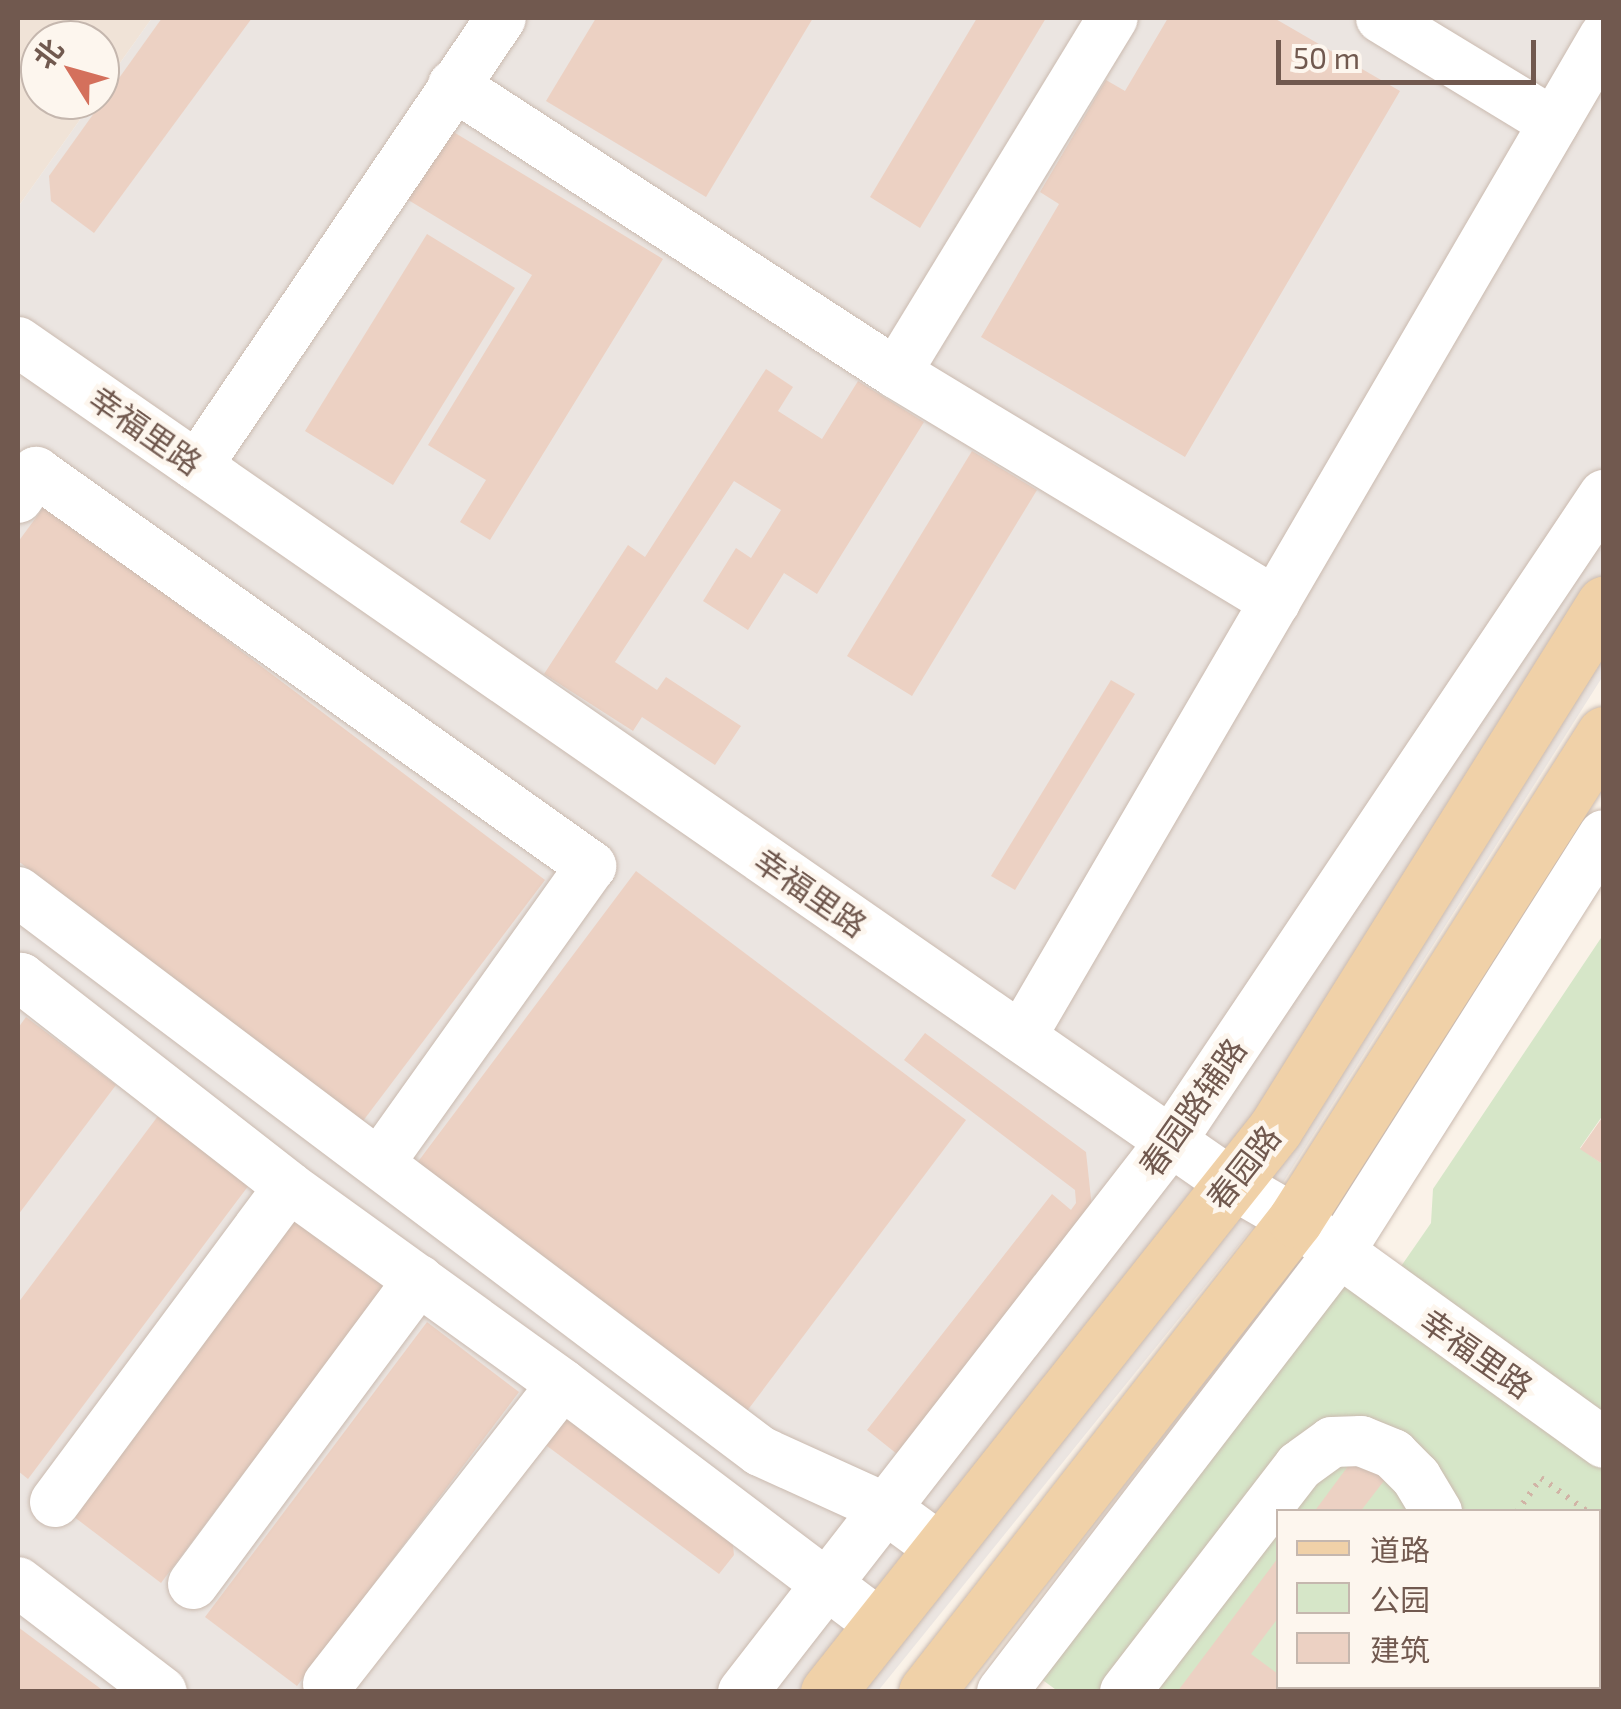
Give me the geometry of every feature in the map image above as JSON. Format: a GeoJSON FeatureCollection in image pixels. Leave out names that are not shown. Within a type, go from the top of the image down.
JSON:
{"type":"FeatureCollection","features":[{"type":"Feature","properties":{"kind":"main road","name":"春园路"},"geometry":{"type":"LineString","coordinates":[[828,1692],[1275,1128],[1604,604]]}},
{"type":"Feature","properties":{"kind":"main road","name":"春园路"},"geometry":{"type":"LineString","coordinates":[[926,1692],[1295,1220],[1604,734]]}},
{"type":"Feature","properties":{"kind":"street"},"geometry":{"type":"LineString","coordinates":[[197,466],[501,18]]}},
{"type":"Feature","properties":{"kind":"street"},"geometry":{"type":"LineString","coordinates":[[896,374],[1113,18]]}},
{"type":"Feature","properties":{"kind":"street"},"geometry":{"type":"LineString","coordinates":[[1381,18],[1554,123]]}},
{"type":"Feature","properties":{"kind":"street"},"geometry":{"type":"LineString","coordinates":[[1022,1037],[1604,38]]}},
{"type":"Feature","properties":{"kind":"street"},"geometry":{"type":"LineString","coordinates":[[454,85],[896,374],[1275,602]]}},
{"type":"Feature","properties":{"kind":"street","name":"幸福里路"},"geometry":{"type":"LineString","coordinates":[[18,342],[1231,1182],[1295,1220],[1604,1444]]}},
{"type":"Feature","properties":{"kind":"street"},"geometry":{"type":"LineString","coordinates":[[18,498],[36,472],[591,866],[380,1163]]}},
{"type":"Feature","properties":{"kind":"street","name":"春园路辅路"},"geometry":{"type":"LineString","coordinates":[[743,1692],[1172,1141],[1604,495]]}},
{"type":"Feature","properties":{"kind":"street"},"geometry":{"type":"LineString","coordinates":[[1028,1683],[1338,1254],[1604,835]]}},
{"type":"Feature","properties":{"kind":"street"},"geometry":{"type":"LineString","coordinates":[[18,892],[760,1452],[886,1508],[941,1549]]}},
{"type":"Feature","properties":{"kind":"street"},"geometry":{"type":"LineString","coordinates":[[18,983],[21,978],[289,1187],[562,1384],[881,1625]]}},
{"type":"Feature","properties":{"kind":"street"},"geometry":{"type":"LineString","coordinates":[[56,1502],[289,1187]]}},
{"type":"Feature","properties":{"kind":"street"},"geometry":{"type":"LineString","coordinates":[[193,1584],[418,1280]]}},
{"type":"Feature","properties":{"kind":"street"},"geometry":{"type":"LineString","coordinates":[[328,1684],[562,1384]]}},
{"type":"Feature","properties":{"kind":"street"},"geometry":{"type":"LineString","coordinates":[[1125,1692],[1298,1466],[1332,1442],[1361,1440],[1393,1454],[1416,1478],[1435,1509]]}},
{"type":"Feature","properties":{"kind":"street"},"geometry":{"type":"LineString","coordinates":[[18,1582],[162,1692]]}},
{"type":"Feature","properties":{"kind":"path"},"geometry":{"type":"LineString","coordinates":[[1520,1509],[1541,1478],[1584,1509]]}},
{"type":"Feature","properties":{"kind":"shaded area"},"geometry":{"type":"Polygon","coordinates":[[[18,18],[152,18],[120,63],[120,20],[20,20],[20,120],[80,120],[18,207],[18,18]]]}},
{"type":"Feature","properties":{"kind":"shaded area"},"geometry":{"type":"Polygon","coordinates":[[[152,18],[1603,18],[1603,676],[1262,1216],[878,1691],[18,1691],[18,379],[37,355],[18,322],[18,207],[80,120],[120,120],[120,63],[152,18]]]}},
{"type":"Feature","properties":{"kind":"green space"},"geometry":{"type":"Polygon","coordinates":[[[1603,935],[1603,1115],[1580,1148],[1604,1165],[1603,1691],[1059,1692],[1022,1665],[1338,1254],[1386,1288],[1431,1223],[1433,1189],[1603,935]]]}},
{"type":"Feature","properties":{"kind":"building"},"geometry":{"type":"Polygon","coordinates":[[[162,18],[252,18],[94,233],[51,201],[49,176],[89,120],[120,120],[120,77],[162,18]]]}},
{"type":"Feature","properties":{"kind":"building"},"geometry":{"type":"Polygon","coordinates":[[[596,18],[813,18],[706,197],[546,101],[596,18]]]}},
{"type":"Feature","properties":{"kind":"building"},"geometry":{"type":"Polygon","coordinates":[[[977,18],[1046,18],[920,228],[870,197],[977,18]]]}},
{"type":"Feature","properties":{"kind":"building"},"geometry":{"type":"Polygon","coordinates":[[[1168,18],[1274,18],[1400,91],[1185,457],[981,337],[1059,204],[1040,192],[1106,80],[1125,91],[1168,18]]]}},
{"type":"Feature","properties":{"kind":"building"},"geometry":{"type":"Polygon","coordinates":[[[447,128],[663,259],[490,540],[460,522],[486,480],[428,445],[532,275],[405,198],[447,128]]]}},
{"type":"Feature","properties":{"kind":"building"},"geometry":{"type":"Polygon","coordinates":[[[427,234],[515,288],[393,485],[305,431],[427,234]]]}},
{"type":"Feature","properties":{"kind":"building"},"geometry":{"type":"Polygon","coordinates":[[[766,369],[793,387],[778,411],[822,439],[858,381],[924,422],[817,594],[784,573],[748,630],[703,601],[736,548],[751,558],[781,510],[734,481],[615,662],[657,690],[666,677],[741,726],[715,765],[642,717],[633,731],[544,674],[628,545],[645,557],[766,369]]]}},
{"type":"Feature","properties":{"kind":"building"},"geometry":{"type":"Polygon","coordinates":[[[972,451],[1037,490],[912,696],[847,656],[972,451]]]}},
{"type":"Feature","properties":{"kind":"building"},"geometry":{"type":"Polygon","coordinates":[[[46,504],[545,880],[363,1121],[18,861],[18,542],[46,504]]]}},
{"type":"Feature","properties":{"kind":"building"},"geometry":{"type":"Polygon","coordinates":[[[1111,680],[1135,694],[1015,890],[991,876],[1111,680]]]}},
{"type":"Feature","properties":{"kind":"building"},"geometry":{"type":"Polygon","coordinates":[[[636,871],[966,1120],[747,1411],[417,1163],[636,871]]]}},
{"type":"Feature","properties":{"kind":"building"},"geometry":{"type":"Polygon","coordinates":[[[26,1017],[116,1085],[18,1215],[18,1028],[26,1017]]]}},
{"type":"Feature","properties":{"kind":"building"},"geometry":{"type":"Polygon","coordinates":[[[925,1033],[1086,1152],[1093,1217],[902,1458],[867,1430],[1052,1194],[1071,1210],[1076,1203],[1075,1190],[904,1060],[925,1033]]]}},
{"type":"Feature","properties":{"kind":"building"},"geometry":{"type":"Polygon","coordinates":[[[161,1112],[252,1181],[28,1479],[18,1471],[18,1303],[161,1112]]]}},
{"type":"Feature","properties":{"kind":"building"},"geometry":{"type":"Polygon","coordinates":[[[1604,1115],[1604,1165],[1580,1149],[1604,1115]]]}},
{"type":"Feature","properties":{"kind":"building"},"geometry":{"type":"Polygon","coordinates":[[[294,1214],[386,1284],[161,1583],[69,1513],[294,1214]]]}},
{"type":"Feature","properties":{"kind":"building"},"geometry":{"type":"Polygon","coordinates":[[[427,1322],[519,1392],[297,1686],[205,1617],[427,1322]]]}},
{"type":"Feature","properties":{"kind":"building"},"geometry":{"type":"Polygon","coordinates":[[[560,1403],[731,1528],[734,1555],[719,1574],[535,1437],[560,1403]]]}},
{"type":"Feature","properties":{"kind":"building"},"geometry":{"type":"Polygon","coordinates":[[[1360,1450],[1390,1473],[1362,1509],[1316,1509],[1360,1450]]]}},
{"type":"Feature","properties":{"kind":"building"},"geometry":{"type":"Polygon","coordinates":[[[1601,1552],[1604,1554],[1604,1690],[1601,1688],[1601,1552]]]}},
{"type":"Feature","properties":{"kind":"building"},"geometry":{"type":"Polygon","coordinates":[[[1276,1561],[1276,1621],[1251,1654],[1276,1673],[1276,1689],[1328,1692],[1177,1692],[1276,1561]]]}},
{"type":"Feature","properties":{"kind":"building"},"geometry":{"type":"Polygon","coordinates":[[[18,1627],[105,1692],[18,1692],[18,1627]]]}}]}
